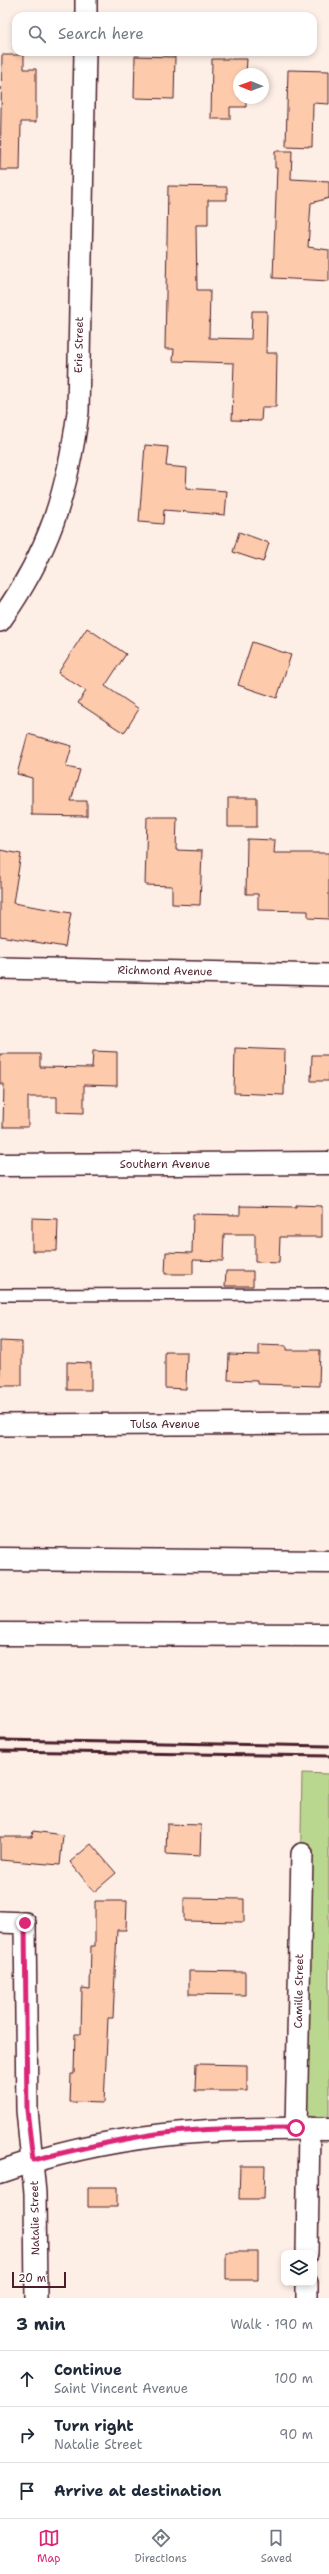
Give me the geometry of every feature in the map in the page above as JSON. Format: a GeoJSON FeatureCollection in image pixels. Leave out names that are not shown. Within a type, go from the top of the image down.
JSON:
{"type":"FeatureCollection","features":[{"type":"Feature","properties":{"kind":"main road","name":"Southern Avenue"},"geometry":{"type":"LineString","coordinates":[[0,1165],[329,1163]]}},
{"type":"Feature","properties":{"kind":"main road"},"geometry":{"type":"LineString","coordinates":[[0,1559],[329,1562]]}},
{"type":"Feature","properties":{"kind":"main road"},"geometry":{"type":"LineString","coordinates":[[0,1634],[184,1633],[329,1635]]}},
{"type":"Feature","properties":{"kind":"main road"},"geometry":{"type":"LineString","coordinates":[[184,1633],[329,1645]]}},
{"type":"Feature","properties":{"kind":"main road"},"geometry":{"type":"LineString","coordinates":[[0,2172],[33,2160],[100,2144],[157,2134],[220,2128],[311,2128]]}},
{"type":"Feature","properties":{"kind":"street"},"geometry":{"type":"LineString","coordinates":[[86,0],[86,12]]}},
{"type":"Feature","properties":{"kind":"street","name":"Erie Street"},"geometry":{"type":"LineString","coordinates":[[0,621],[29,578],[40,556],[59,510],[72,462],[78,412],[85,56]]}},
{"type":"Feature","properties":{"kind":"street","name":"Richmond Avenue"},"geometry":{"type":"LineString","coordinates":[[0,968],[329,975]]}},
{"type":"Feature","properties":{"kind":"street","name":"Tulsa Avenue"},"geometry":{"type":"LineString","coordinates":[[0,1425],[329,1423]]}},
{"type":"Feature","properties":{"kind":"street","name":"Camille Street"},"geometry":{"type":"LineString","coordinates":[[302,1854],[311,2128],[307,2250]]}},
{"type":"Feature","properties":{"kind":"street","name":"Natalie Street"},"geometry":{"type":"LineString","coordinates":[[0,1922],[25,1923],[27,2110],[33,2160],[36,2298]]}},
{"type":"Feature","properties":{"kind":"street"},"geometry":{"type":"LineString","coordinates":[[307,2286],[307,2298]]}},
{"type":"Feature","properties":{"kind":"lane"},"geometry":{"type":"LineString","coordinates":[[0,1294],[329,1294]]}},
{"type":"Feature","properties":{"kind":"green space"},"geometry":{"type":"Polygon","coordinates":[[[302,1773],[329,1774],[329,2129],[296,2128],[302,1773]]]}},
{"type":"Feature","properties":{"kind":"building"},"geometry":{"type":"Polygon","coordinates":[[[2,55],[24,56],[24,69],[36,69],[36,122],[21,122],[20,170],[0,170],[2,55]]]}},
{"type":"Feature","properties":{"kind":"building"},"geometry":{"type":"Polygon","coordinates":[[[135,56],[175,57],[174,99],[134,98],[135,56]]]}},
{"type":"Feature","properties":{"kind":"building"},"geometry":{"type":"Polygon","coordinates":[[[212,59],[247,59],[246,68],[233,68],[233,104],[246,104],[246,107],[230,107],[230,119],[211,119],[212,59]]]}},
{"type":"Feature","properties":{"kind":"building"},"geometry":{"type":"Polygon","coordinates":[[[288,70],[329,71],[329,104],[313,103],[312,147],[286,146],[288,70]]]}},
{"type":"Feature","properties":{"kind":"building"},"geometry":{"type":"Polygon","coordinates":[[[275,151],[292,151],[291,179],[329,181],[329,198],[311,203],[308,247],[329,250],[329,281],[273,278],[277,168],[275,168],[275,151]]]}},
{"type":"Feature","properties":{"kind":"building"},"geometry":{"type":"Polygon","coordinates":[[[168,186],[227,187],[227,200],[208,200],[208,225],[196,225],[197,290],[210,290],[209,338],[251,339],[252,311],[267,311],[266,353],[277,353],[276,407],[262,407],[261,421],[232,420],[234,363],[173,361],[174,349],[165,349],[168,186]]]}},
{"type":"Feature","properties":{"kind":"building"},"geometry":{"type":"Polygon","coordinates":[[[145,445],[168,447],[166,466],[187,468],[186,488],[227,491],[225,515],[164,510],[163,524],[139,522],[145,445]]]}},
{"type":"Feature","properties":{"kind":"building"},"geometry":{"type":"Polygon","coordinates":[[[239,532],[269,543],[263,562],[233,552],[239,532]]]}},
{"type":"Feature","properties":{"kind":"building"},"geometry":{"type":"Polygon","coordinates":[[[87,628],[126,654],[105,686],[139,709],[124,733],[78,703],[86,691],[58,673],[87,628]]]}},
{"type":"Feature","properties":{"kind":"building"},"geometry":{"type":"Polygon","coordinates":[[[252,642],[291,655],[277,698],[238,685],[252,642]]]}},
{"type":"Feature","properties":{"kind":"building"},"geometry":{"type":"Polygon","coordinates":[[[28,734],[72,746],[66,767],[80,770],[71,801],[87,801],[87,816],[32,815],[32,778],[17,774],[28,734]]]}},
{"type":"Feature","properties":{"kind":"building"},"geometry":{"type":"Polygon","coordinates":[[[228,798],[257,798],[257,827],[228,827],[228,798]]]}},
{"type":"Feature","properties":{"kind":"building"},"geometry":{"type":"Polygon","coordinates":[[[147,817],[177,817],[176,850],[202,851],[200,905],[172,904],[172,886],[145,885],[147,817]]]}},
{"type":"Feature","properties":{"kind":"building"},"geometry":{"type":"Polygon","coordinates":[[[247,839],[275,840],[274,853],[329,853],[329,919],[308,918],[308,911],[258,910],[258,894],[246,894],[247,839]]]}},
{"type":"Feature","properties":{"kind":"building"},"geometry":{"type":"Polygon","coordinates":[[[0,850],[21,854],[13,903],[71,913],[65,947],[0,936],[0,850]]]}},
{"type":"Feature","properties":{"kind":"building"},"geometry":{"type":"Polygon","coordinates":[[[235,1048],[285,1050],[284,1095],[234,1093],[235,1048]]]}},
{"type":"Feature","properties":{"kind":"building"},"geometry":{"type":"Polygon","coordinates":[[[93,1051],[117,1052],[117,1086],[84,1085],[84,1113],[57,1112],[57,1097],[28,1097],[28,1127],[3,1127],[4,1084],[0,1084],[0,1054],[40,1054],[40,1067],[92,1068],[93,1051]]]}},
{"type":"Feature","properties":{"kind":"building"},"geometry":{"type":"Polygon","coordinates":[[[312,1055],[329,1055],[329,1081],[311,1081],[312,1055]]]}},
{"type":"Feature","properties":{"kind":"building"},"geometry":{"type":"Polygon","coordinates":[[[296,1205],[322,1206],[322,1237],[280,1237],[279,1263],[255,1262],[255,1234],[224,1234],[223,1261],[193,1260],[193,1274],[165,1274],[166,1252],[192,1253],[193,1214],[240,1215],[240,1206],[296,1207],[296,1205]]]}},
{"type":"Feature","properties":{"kind":"building"},"geometry":{"type":"Polygon","coordinates":[[[32,1218],[58,1219],[57,1251],[32,1251],[32,1218]]]}},
{"type":"Feature","properties":{"kind":"building"},"geometry":{"type":"Polygon","coordinates":[[[226,1271],[253,1271],[253,1286],[225,1286],[226,1271]]]}},
{"type":"Feature","properties":{"kind":"building"},"geometry":{"type":"Polygon","coordinates":[[[0,1341],[22,1342],[22,1386],[0,1386],[0,1341]]]}},
{"type":"Feature","properties":{"kind":"building"},"geometry":{"type":"Polygon","coordinates":[[[259,1345],[286,1346],[286,1350],[320,1350],[319,1386],[258,1384],[258,1381],[228,1380],[229,1354],[259,1355],[259,1345]]]}},
{"type":"Feature","properties":{"kind":"building"},"geometry":{"type":"Polygon","coordinates":[[[165,1352],[187,1352],[186,1389],[165,1388],[165,1352]]]}},
{"type":"Feature","properties":{"kind":"building"},"geometry":{"type":"Polygon","coordinates":[[[67,1362],[91,1363],[91,1390],[67,1390],[67,1362]]]}},
{"type":"Feature","properties":{"kind":"building"},"geometry":{"type":"Polygon","coordinates":[[[167,1824],[201,1825],[200,1856],[166,1854],[167,1824]]]}},
{"type":"Feature","properties":{"kind":"building"},"geometry":{"type":"Polygon","coordinates":[[[33,1831],[63,1835],[60,1865],[0,1860],[0,1837],[32,1837],[33,1831]]]}},
{"type":"Feature","properties":{"kind":"building"},"geometry":{"type":"Polygon","coordinates":[[[91,1844],[116,1873],[94,1892],[70,1862],[91,1844]]]}},
{"type":"Feature","properties":{"kind":"building"},"geometry":{"type":"Polygon","coordinates":[[[184,1898],[244,1899],[244,1922],[184,1921],[184,1898]]]}},
{"type":"Feature","properties":{"kind":"building"},"geometry":{"type":"Polygon","coordinates":[[[95,1901],[127,1901],[126,1930],[117,1930],[113,2018],[108,2018],[104,2103],[70,2102],[71,2074],[74,2074],[75,2034],[81,2034],[82,1988],[90,1989],[91,1946],[95,1946],[95,1901]]]}},
{"type":"Feature","properties":{"kind":"building"},"geometry":{"type":"Polygon","coordinates":[[[189,1971],[245,1972],[245,1995],[189,1994],[189,1971]]]}},
{"type":"Feature","properties":{"kind":"building"},"geometry":{"type":"Polygon","coordinates":[[[196,2064],[247,2065],[247,2091],[195,2091],[196,2064]]]}},
{"type":"Feature","properties":{"kind":"building"},"geometry":{"type":"Polygon","coordinates":[[[240,2166],[265,2166],[264,2199],[239,2199],[240,2166]]]}},
{"type":"Feature","properties":{"kind":"building"},"geometry":{"type":"Polygon","coordinates":[[[88,2187],[117,2187],[117,2207],[88,2207],[88,2187]]]}},
{"type":"Feature","properties":{"kind":"building"},"geometry":{"type":"Polygon","coordinates":[[[226,2252],[258,2252],[258,2280],[226,2280],[226,2252]]]}},
{"type":"Feature","properties":{"kind":"railway"},"geometry":{"type":"LineString","coordinates":[[0,1740],[329,1746]]}},
{"type":"Feature","properties":{"kind":"railway"},"geometry":{"type":"LineString","coordinates":[[0,1751],[329,1756]]}},
{"type":"Feature","properties":{"kind":"route"},"geometry":{"type":"LineString","coordinates":[[25,1923],[27,2110],[33,2160],[100,2144],[157,2134],[220,2128],[296,2128]]}}]}
